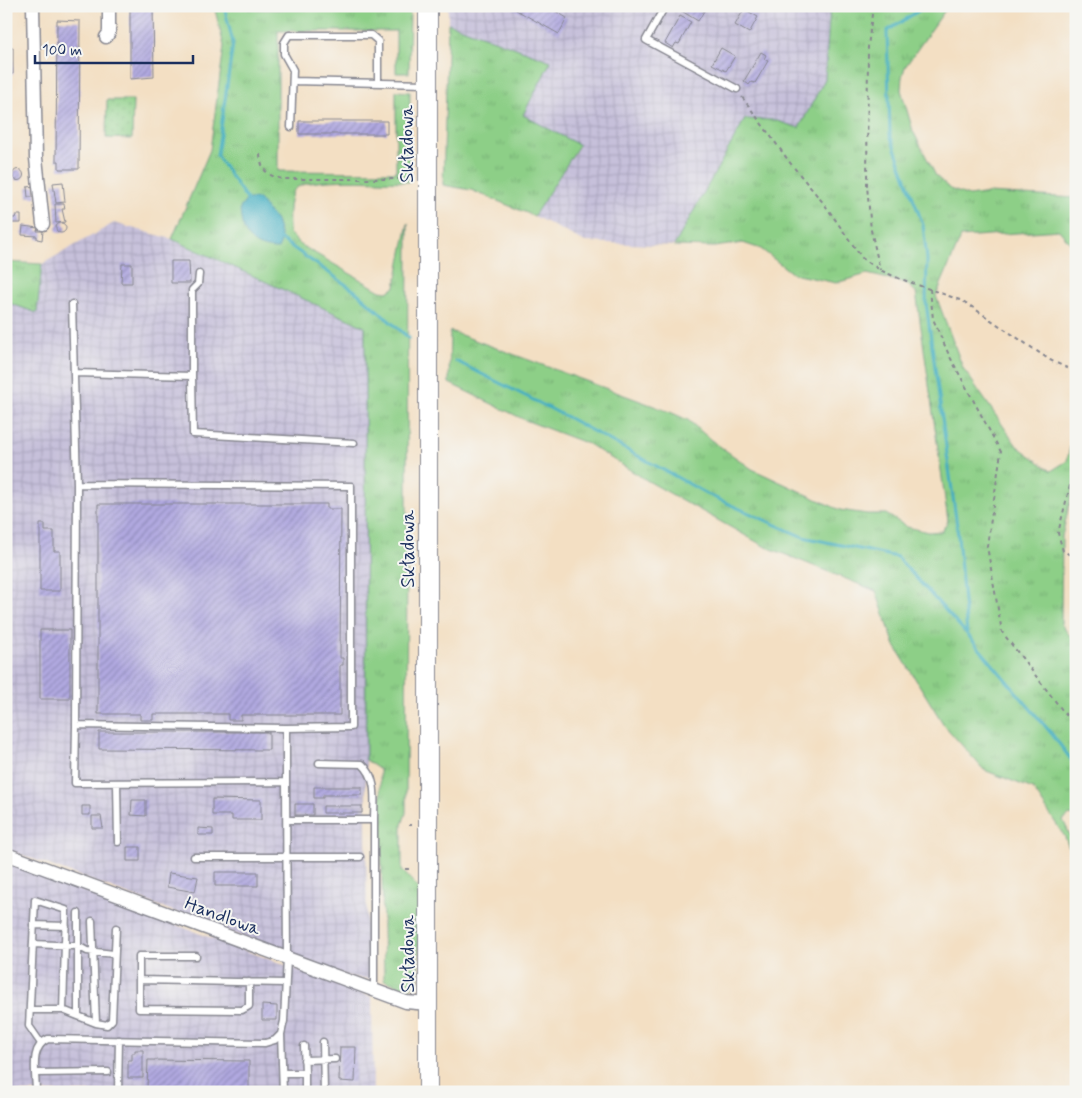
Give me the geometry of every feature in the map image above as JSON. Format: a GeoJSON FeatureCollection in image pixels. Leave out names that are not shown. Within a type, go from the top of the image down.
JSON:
{"type":"FeatureCollection","features":[{"type":"Feature","properties":{"kind":"main road","name":"Składowa"},"geometry":{"type":"LineString","coordinates":[[428,6],[428,1092]]}},
{"type":"Feature","properties":{"kind":"street"},"geometry":{"type":"LineString","coordinates":[[33,6],[36,158],[43,224]]}},
{"type":"Feature","properties":{"kind":"street"},"geometry":{"type":"LineString","coordinates":[[106,37],[109,33],[109,6]]}},
{"type":"Feature","properties":{"kind":"street","name":"Handlowa"},"geometry":{"type":"LineString","coordinates":[[9,855],[406,1002],[428,1004]]}},
{"type":"Feature","properties":{"kind":"lane"},"geometry":{"type":"LineString","coordinates":[[665,6],[646,40],[736,89]]}},
{"type":"Feature","properties":{"kind":"lane"},"geometry":{"type":"LineString","coordinates":[[291,127],[292,81],[290,64],[284,54],[284,43],[289,35],[371,35],[378,41],[378,83]]}},
{"type":"Feature","properties":{"kind":"lane"},"geometry":{"type":"LineString","coordinates":[[292,81],[428,84]]}},
{"type":"Feature","properties":{"kind":"lane"},"geometry":{"type":"LineString","coordinates":[[199,274],[198,284],[192,290],[194,434],[354,443]]}},
{"type":"Feature","properties":{"kind":"lane"},"geometry":{"type":"LineString","coordinates":[[72,304],[77,484],[75,783],[286,782]]}},
{"type":"Feature","properties":{"kind":"lane"},"geometry":{"type":"LineString","coordinates":[[75,373],[192,376]]}},
{"type":"Feature","properties":{"kind":"lane"},"geometry":{"type":"LineString","coordinates":[[76,725],[350,728],[352,486],[77,484]]}},
{"type":"Feature","properties":{"kind":"lane"},"geometry":{"type":"LineString","coordinates":[[283,1092],[281,1034],[284,1021],[284,983],[287,958],[286,728]]}},
{"type":"Feature","properties":{"kind":"lane"},"geometry":{"type":"LineString","coordinates":[[319,763],[362,764],[369,770],[373,783],[374,990]]}},
{"type":"Feature","properties":{"kind":"lane"},"geometry":{"type":"LineString","coordinates":[[117,783],[118,842]]}},
{"type":"Feature","properties":{"kind":"lane"},"geometry":{"type":"LineString","coordinates":[[287,820],[374,820]]}},
{"type":"Feature","properties":{"kind":"lane"},"geometry":{"type":"LineString","coordinates":[[6,868],[9,855]]}},
{"type":"Feature","properties":{"kind":"lane"},"geometry":{"type":"LineString","coordinates":[[194,857],[360,857]]}},
{"type":"Feature","properties":{"kind":"lane"},"geometry":{"type":"LineString","coordinates":[[40,1042],[29,1026],[34,900],[66,910],[63,1010]]}},
{"type":"Feature","properties":{"kind":"lane"},"geometry":{"type":"LineString","coordinates":[[78,913],[78,1016]]}},
{"type":"Feature","properties":{"kind":"lane"},"geometry":{"type":"LineString","coordinates":[[92,921],[96,1022]]}},
{"type":"Feature","properties":{"kind":"lane"},"geometry":{"type":"LineString","coordinates":[[34,924],[66,926]]}},
{"type":"Feature","properties":{"kind":"lane"},"geometry":{"type":"LineString","coordinates":[[30,1010],[63,1010],[106,1025],[112,1020],[116,928]]}},
{"type":"Feature","properties":{"kind":"lane"},"geometry":{"type":"LineString","coordinates":[[33,944],[65,944],[78,946],[94,952],[114,954]]}},
{"type":"Feature","properties":{"kind":"lane"},"geometry":{"type":"LineString","coordinates":[[196,956],[139,956],[139,1010],[242,1010],[249,1006],[249,982]]}},
{"type":"Feature","properties":{"kind":"lane"},"geometry":{"type":"LineString","coordinates":[[139,980],[284,983]]}},
{"type":"Feature","properties":{"kind":"lane"},"geometry":{"type":"LineString","coordinates":[[36,1092],[36,1048],[40,1042],[48,1040],[265,1043],[274,1040],[281,1034]]}},
{"type":"Feature","properties":{"kind":"lane"},"geometry":{"type":"LineString","coordinates":[[118,1092],[119,1040]]}},
{"type":"Feature","properties":{"kind":"lane"},"geometry":{"type":"LineString","coordinates":[[323,1042],[324,1092]]}},
{"type":"Feature","properties":{"kind":"lane"},"geometry":{"type":"LineString","coordinates":[[304,1046],[304,1092]]}},
{"type":"Feature","properties":{"kind":"lane"},"geometry":{"type":"LineString","coordinates":[[304,1060],[335,1060]]}},
{"type":"Feature","properties":{"kind":"lane"},"geometry":{"type":"LineString","coordinates":[[36,1073],[108,1072]]}},
{"type":"Feature","properties":{"kind":"lane"},"geometry":{"type":"LineString","coordinates":[[282,1073],[305,1073]]}},
{"type":"Feature","properties":{"kind":"path"},"geometry":{"type":"LineString","coordinates":[[873,6],[868,47],[867,186],[871,230],[880,270]]}},
{"type":"Feature","properties":{"kind":"path"},"geometry":{"type":"LineString","coordinates":[[736,89],[791,164],[825,205],[862,258],[880,270],[962,301],[1050,360],[1076,372]]}},
{"type":"Feature","properties":{"kind":"path"},"geometry":{"type":"LineString","coordinates":[[260,154],[264,172],[283,179],[428,179]]}},
{"type":"Feature","properties":{"kind":"path"},"geometry":{"type":"LineString","coordinates":[[930,289],[933,319],[945,346],[1001,452],[987,546],[1002,632],[1076,728]]}},
{"type":"Feature","properties":{"kind":"path"},"geometry":{"type":"LineString","coordinates":[[1076,462],[1058,533],[1063,552],[1076,558]]}},
{"type":"Feature","properties":{"kind":"path"},"geometry":{"type":"LineString","coordinates":[[405,868],[412,869]]}},
{"type":"Feature","properties":{"kind":"shaded area"},"geometry":{"type":"Polygon","coordinates":[[[448,6],[830,6],[825,79],[799,128],[774,120],[745,119],[674,246],[585,242],[534,216],[579,146],[523,115],[551,61],[448,23],[448,6]]]}},
{"type":"Feature","properties":{"kind":"shaded area"},"geometry":{"type":"Polygon","coordinates":[[[114,223],[172,239],[365,327],[367,928],[371,979],[350,977],[6,849],[6,302],[37,313],[42,264],[114,223]]]}},
{"type":"Feature","properties":{"kind":"shaded area"},"geometry":{"type":"Polygon","coordinates":[[[6,862],[372,997],[373,1092],[6,1092],[6,862]]]}},
{"type":"Feature","properties":{"kind":"green space"},"geometry":{"type":"Polygon","coordinates":[[[214,6],[246,6],[248,9],[404,10],[404,6],[410,6],[409,73],[396,73],[396,31],[278,31],[278,171],[396,172],[396,91],[410,92],[409,182],[314,182],[302,185],[294,190],[289,205],[289,233],[301,245],[380,291],[388,292],[395,287],[408,223],[406,813],[402,825],[402,870],[420,890],[418,982],[408,989],[384,980],[380,770],[366,760],[365,327],[172,239],[210,150],[224,46],[214,6]]]}},
{"type":"Feature","properties":{"kind":"green space"},"geometry":{"type":"Polygon","coordinates":[[[830,6],[948,6],[905,67],[901,90],[913,131],[936,176],[950,189],[969,196],[988,193],[1076,198],[1076,250],[1059,230],[961,237],[936,296],[963,368],[1017,446],[1051,471],[1067,461],[1076,419],[1076,475],[1062,536],[1061,624],[1076,644],[1076,817],[1070,815],[1063,820],[1076,848],[1076,868],[1065,837],[1033,789],[984,770],[944,725],[895,646],[876,591],[764,546],[648,481],[588,444],[525,420],[449,383],[450,331],[688,420],[711,440],[752,469],[840,510],[867,514],[886,514],[907,527],[929,532],[942,531],[948,521],[916,292],[906,283],[867,274],[836,283],[793,274],[761,249],[743,243],[714,247],[674,246],[745,119],[774,120],[799,128],[825,79],[830,6]]]}},
{"type":"Feature","properties":{"kind":"green space"},"geometry":{"type":"Polygon","coordinates":[[[448,23],[551,61],[523,115],[579,145],[534,216],[471,190],[443,185],[448,23]]]}},
{"type":"Feature","properties":{"kind":"green space"},"geometry":{"type":"Polygon","coordinates":[[[107,100],[133,100],[132,139],[106,138],[107,100]]]}},
{"type":"Feature","properties":{"kind":"green space"},"geometry":{"type":"Polygon","coordinates":[[[6,262],[42,264],[37,313],[6,302],[6,262]]]}},
{"type":"Feature","properties":{"kind":"water"},"geometry":{"type":"Polygon","coordinates":[[[247,199],[259,199],[276,221],[282,240],[278,249],[254,243],[245,232],[242,225],[240,208],[247,199]]]}},
{"type":"Feature","properties":{"kind":"building"},"geometry":{"type":"Polygon","coordinates":[[[130,6],[153,6],[154,77],[130,79],[130,6]]]}},
{"type":"Feature","properties":{"kind":"building"},"geometry":{"type":"Polygon","coordinates":[[[509,6],[547,6],[567,18],[559,34],[509,6]]]}},
{"type":"Feature","properties":{"kind":"building"},"geometry":{"type":"Polygon","coordinates":[[[683,6],[707,6],[698,21],[680,10],[683,6]]]}},
{"type":"Feature","properties":{"kind":"building"},"geometry":{"type":"Polygon","coordinates":[[[744,9],[758,17],[749,33],[735,25],[744,9]]]}},
{"type":"Feature","properties":{"kind":"building"},"geometry":{"type":"Polygon","coordinates":[[[680,16],[691,22],[679,44],[676,43],[673,48],[665,43],[680,16]]]}},
{"type":"Feature","properties":{"kind":"building"},"geometry":{"type":"Polygon","coordinates":[[[57,20],[80,21],[79,169],[59,169],[59,161],[56,161],[57,20]]]}},
{"type":"Feature","properties":{"kind":"building"},"geometry":{"type":"Polygon","coordinates":[[[6,48],[13,48],[13,74],[6,73],[6,48]]]}},
{"type":"Feature","properties":{"kind":"building"},"geometry":{"type":"Polygon","coordinates":[[[721,48],[735,56],[726,71],[712,64],[721,48]]]}},
{"type":"Feature","properties":{"kind":"building"},"geometry":{"type":"Polygon","coordinates":[[[761,52],[766,55],[764,59],[768,61],[755,83],[751,82],[749,85],[744,81],[761,52]]]}},
{"type":"Feature","properties":{"kind":"building"},"geometry":{"type":"Polygon","coordinates":[[[299,121],[387,121],[387,134],[299,134],[299,121]]]}},
{"type":"Feature","properties":{"kind":"building"},"geometry":{"type":"Polygon","coordinates":[[[16,170],[20,170],[23,175],[22,179],[16,180],[13,177],[13,173],[16,170]]]}},
{"type":"Feature","properties":{"kind":"building"},"geometry":{"type":"Polygon","coordinates":[[[63,182],[65,202],[56,203],[53,183],[63,182]]]}},
{"type":"Feature","properties":{"kind":"building"},"geometry":{"type":"Polygon","coordinates":[[[35,186],[36,197],[28,197],[27,187],[35,186]]]}},
{"type":"Feature","properties":{"kind":"building"},"geometry":{"type":"Polygon","coordinates":[[[55,204],[64,204],[65,209],[62,209],[65,222],[56,223],[55,204]]]}},
{"type":"Feature","properties":{"kind":"building"},"geometry":{"type":"Polygon","coordinates":[[[16,215],[21,215],[21,223],[11,223],[11,218],[15,218],[16,215]]]}},
{"type":"Feature","properties":{"kind":"building"},"geometry":{"type":"Polygon","coordinates":[[[59,223],[63,223],[66,228],[63,233],[59,233],[56,230],[56,226],[59,223]]]}},
{"type":"Feature","properties":{"kind":"building"},"geometry":{"type":"Polygon","coordinates":[[[23,226],[38,228],[37,231],[43,231],[42,240],[37,239],[37,236],[22,235],[23,226]]]}},
{"type":"Feature","properties":{"kind":"building"},"geometry":{"type":"Polygon","coordinates":[[[171,261],[189,261],[190,283],[171,283],[171,261]]]}},
{"type":"Feature","properties":{"kind":"building"},"geometry":{"type":"Polygon","coordinates":[[[122,264],[132,264],[132,283],[121,283],[122,264]]]}},
{"type":"Feature","properties":{"kind":"building"},"geometry":{"type":"Polygon","coordinates":[[[98,504],[327,504],[327,509],[341,509],[340,658],[343,658],[343,665],[340,665],[340,715],[241,715],[241,720],[228,720],[228,714],[153,714],[153,720],[140,720],[140,714],[98,714],[98,504]]]}},
{"type":"Feature","properties":{"kind":"building"},"geometry":{"type":"Polygon","coordinates":[[[40,524],[45,524],[45,531],[54,531],[54,551],[60,551],[60,591],[40,591],[40,524]]]}},
{"type":"Feature","properties":{"kind":"building"},"geometry":{"type":"Polygon","coordinates":[[[40,630],[70,630],[70,699],[40,699],[40,630]]]}},
{"type":"Feature","properties":{"kind":"building"},"geometry":{"type":"Polygon","coordinates":[[[99,732],[269,732],[269,750],[99,749],[99,732]]]}},
{"type":"Feature","properties":{"kind":"building"},"geometry":{"type":"Polygon","coordinates":[[[314,787],[362,787],[362,795],[323,795],[323,798],[314,798],[314,787]]]}},
{"type":"Feature","properties":{"kind":"building"},"geometry":{"type":"Polygon","coordinates":[[[212,799],[261,800],[261,820],[232,820],[232,815],[212,815],[212,799]]]}},
{"type":"Feature","properties":{"kind":"building"},"geometry":{"type":"Polygon","coordinates":[[[132,800],[146,800],[146,816],[131,815],[132,800]]]}},
{"type":"Feature","properties":{"kind":"building"},"geometry":{"type":"Polygon","coordinates":[[[295,804],[313,804],[313,815],[295,815],[295,804]]]}},
{"type":"Feature","properties":{"kind":"building"},"geometry":{"type":"Polygon","coordinates":[[[82,806],[90,806],[90,815],[82,815],[82,806]]]}},
{"type":"Feature","properties":{"kind":"building"},"geometry":{"type":"Polygon","coordinates":[[[323,806],[362,806],[362,813],[323,813],[323,806]]]}},
{"type":"Feature","properties":{"kind":"building"},"geometry":{"type":"Polygon","coordinates":[[[92,816],[101,816],[103,828],[92,828],[92,816]]]}},
{"type":"Feature","properties":{"kind":"building"},"geometry":{"type":"Polygon","coordinates":[[[198,828],[213,829],[213,835],[198,835],[198,828]]]}},
{"type":"Feature","properties":{"kind":"building"},"geometry":{"type":"Polygon","coordinates":[[[127,847],[140,847],[140,861],[127,861],[127,847]]]}},
{"type":"Feature","properties":{"kind":"building"},"geometry":{"type":"Polygon","coordinates":[[[215,872],[258,872],[258,886],[215,886],[215,872]]]}},
{"type":"Feature","properties":{"kind":"building"},"geometry":{"type":"Polygon","coordinates":[[[169,873],[198,877],[195,892],[167,887],[169,873]]]}},
{"type":"Feature","properties":{"kind":"building"},"geometry":{"type":"Polygon","coordinates":[[[262,1005],[277,1006],[277,1020],[262,1020],[262,1005]]]}},
{"type":"Feature","properties":{"kind":"building"},"geometry":{"type":"Polygon","coordinates":[[[340,1047],[356,1047],[355,1082],[339,1081],[340,1047]]]}},
{"type":"Feature","properties":{"kind":"building"},"geometry":{"type":"Polygon","coordinates":[[[135,1050],[143,1050],[143,1078],[128,1078],[128,1060],[132,1060],[132,1053],[135,1053],[135,1050]]]}},
{"type":"Feature","properties":{"kind":"building"},"geometry":{"type":"Polygon","coordinates":[[[148,1060],[249,1061],[249,1092],[126,1092],[126,1089],[147,1089],[148,1060]]]}},
{"type":"Feature","properties":{"kind":"waterway"},"geometry":{"type":"LineString","coordinates":[[224,6],[233,43],[217,156],[248,201]]}},
{"type":"Feature","properties":{"kind":"waterway"},"geometry":{"type":"LineString","coordinates":[[926,6],[887,31],[890,135],[923,225],[927,259],[926,303],[957,526],[967,634],[1051,733],[1076,766]]}},
{"type":"Feature","properties":{"kind":"waterway"},"geometry":{"type":"LineString","coordinates":[[279,238],[355,291],[409,338]]}},
{"type":"Feature","properties":{"kind":"waterway"},"geometry":{"type":"LineString","coordinates":[[456,361],[567,417],[711,496],[803,537],[897,557],[967,634]]}}]}
